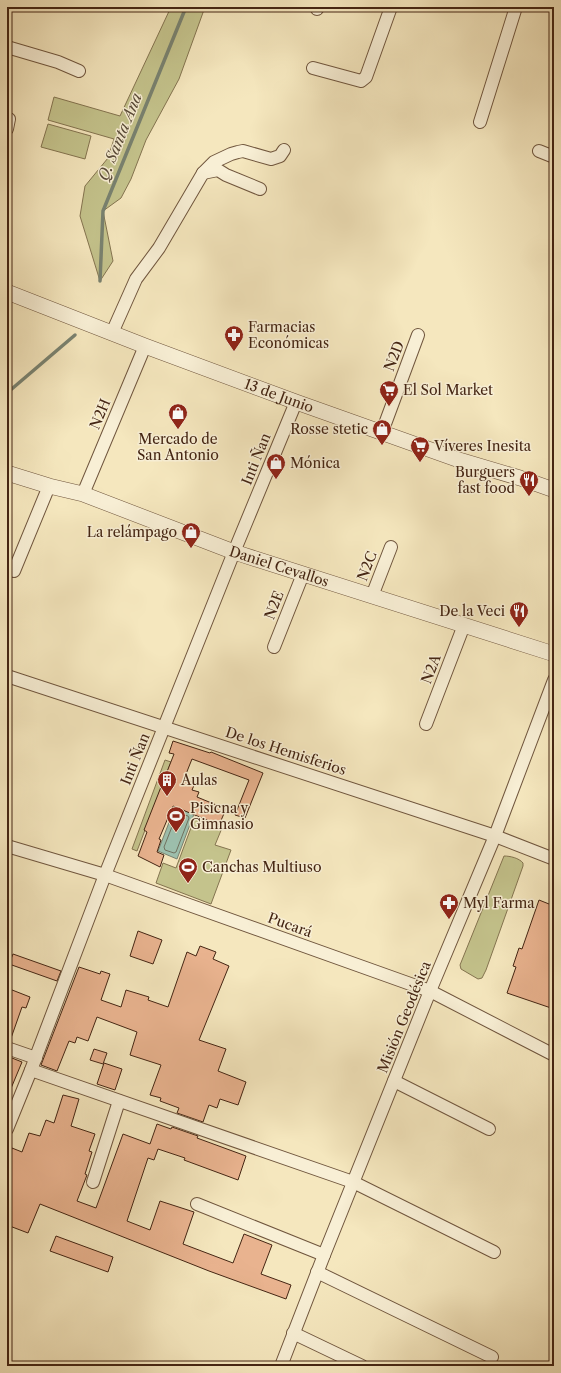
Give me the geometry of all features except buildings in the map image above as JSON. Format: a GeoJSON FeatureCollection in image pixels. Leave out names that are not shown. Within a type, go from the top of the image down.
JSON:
{"type":"FeatureCollection","features":[{"type":"Feature","properties":{"kind":"street"},"geometry":{"type":"LineString","coordinates":[[312,68],[361,81],[366,77],[390,7]]}},
{"type":"Feature","properties":{"kind":"street"},"geometry":{"type":"LineString","coordinates":[[480,122],[516,7]]}},
{"type":"Feature","properties":{"kind":"street"},"geometry":{"type":"LineString","coordinates":[[7,47],[58,62],[79,71]]}},
{"type":"Feature","properties":{"kind":"street"},"geometry":{"type":"LineString","coordinates":[[112,333],[136,279],[159,248],[203,173],[214,162],[231,154],[243,151],[271,159],[280,156],[284,150]]}},
{"type":"Feature","properties":{"kind":"street"},"geometry":{"type":"LineString","coordinates":[[539,151],[554,157]]}},
{"type":"Feature","properties":{"kind":"street"},"geometry":{"type":"LineString","coordinates":[[203,173],[218,170],[226,176],[260,189]]}},
{"type":"Feature","properties":{"kind":"street","name":"13 de Junio"},"geometry":{"type":"LineString","coordinates":[[7,292],[145,346],[296,402],[459,460],[520,478],[554,490]]}},
{"type":"Feature","properties":{"kind":"street","name":"N2D"},"geometry":{"type":"LineString","coordinates":[[382,432],[418,335]]}},
{"type":"Feature","properties":{"kind":"street","name":"N2H"},"geometry":{"type":"LineString","coordinates":[[83,494],[145,346]]}},
{"type":"Feature","properties":{"kind":"street","name":"Inti Ñan"},"geometry":{"type":"LineString","coordinates":[[7,1129],[36,1058],[105,875],[234,552],[296,402]]}},
{"type":"Feature","properties":{"kind":"street","name":"Daniel Cevallos"},"geometry":{"type":"LineString","coordinates":[[7,473],[49,486],[83,494],[234,552],[554,654]]}},
{"type":"Feature","properties":{"kind":"street"},"geometry":{"type":"LineString","coordinates":[[14,571],[49,486]]}},
{"type":"Feature","properties":{"kind":"street","name":"N2C"},"geometry":{"type":"LineString","coordinates":[[372,596],[391,547]]}},
{"type":"Feature","properties":{"kind":"street","name":"N2E"},"geometry":{"type":"LineString","coordinates":[[274,647],[303,574]]}},
{"type":"Feature","properties":{"kind":"street","name":"N2A"},"geometry":{"type":"LineString","coordinates":[[426,724],[464,625]]}},
{"type":"Feature","properties":{"kind":"street","name":"De los Hemisferios"},"geometry":{"type":"LineString","coordinates":[[7,676],[495,836],[554,859]]}},
{"type":"Feature","properties":{"kind":"street","name":"Misión Geodésica"},"geometry":{"type":"LineString","coordinates":[[281,1366],[317,1272],[430,991],[495,836],[554,680]]}},
{"type":"Feature","properties":{"kind":"street","name":"Pucará"},"geometry":{"type":"LineString","coordinates":[[7,846],[105,875],[430,991],[554,1055]]}},
{"type":"Feature","properties":{"kind":"street"},"geometry":{"type":"LineString","coordinates":[[7,1048],[36,1058]]}},
{"type":"Feature","properties":{"kind":"street"},"geometry":{"type":"LineString","coordinates":[[31,1070],[353,1182],[494,1252]]}},
{"type":"Feature","properties":{"kind":"street"},"geometry":{"type":"LineString","coordinates":[[394,1081],[489,1129]]}},
{"type":"Feature","properties":{"kind":"street"},"geometry":{"type":"LineString","coordinates":[[93,1182],[119,1101]]}},
{"type":"Feature","properties":{"kind":"street"},"geometry":{"type":"LineString","coordinates":[[198,1204],[324,1255]]}},
{"type":"Feature","properties":{"kind":"street"},"geometry":{"type":"LineString","coordinates":[[317,1272],[492,1357]]}},
{"type":"Feature","properties":{"kind":"street"},"geometry":{"type":"LineString","coordinates":[[293,1333],[362,1366]]}},
{"type":"Feature","properties":{"kind":"shaded area"},"geometry":{"type":"Polygon","coordinates":[[[171,7],[205,7],[179,79],[146,140],[131,179],[121,198],[103,211],[113,261],[100,281],[80,216],[85,186],[108,158],[114,139],[48,120],[54,97],[120,116],[171,7]]]}},
{"type":"Feature","properties":{"kind":"shaded area"},"geometry":{"type":"Polygon","coordinates":[[[48,124],[91,136],[85,159],[41,147],[48,124]]]}},
{"type":"Feature","properties":{"kind":"shaded area"},"geometry":{"type":"Polygon","coordinates":[[[165,760],[171,762],[137,851],[132,849],[165,760]]]}},
{"type":"Feature","properties":{"kind":"shaded area"},"geometry":{"type":"Polygon","coordinates":[[[195,817],[222,828],[215,845],[231,850],[211,904],[156,883],[163,863],[176,868],[195,817]]]}},
{"type":"Feature","properties":{"kind":"shaded area"},"geometry":{"type":"Polygon","coordinates":[[[504,856],[519,860],[523,863],[523,866],[486,970],[482,978],[478,979],[461,969],[460,965],[504,856]]]}},
{"type":"Feature","properties":{"kind":"water","name":"Pisicna y Gimnasio"},"geometry":{"type":"Polygon","coordinates":[[[175,807],[194,814],[177,859],[158,851],[175,807]]]}},
{"type":"Feature","properties":{"kind":"waterway","name":"Q. Santa Ana"},"geometry":{"type":"LineString","coordinates":[[100,281],[103,211],[186,7]]}},
{"type":"Feature","properties":{"kind":"waterway","name":"Q. Santa Ana"},"geometry":{"type":"LineString","coordinates":[[7,393],[75,335]]}},
{"type":"Feature","properties":{"kind":"place","name":"Farmacias Económicas"},"geometry":{"type":"Point","coordinates":[234,352]}},
{"type":"Feature","properties":{"kind":"place","name":"El Sol Market"},"geometry":{"type":"Point","coordinates":[389,407]}},
{"type":"Feature","properties":{"kind":"place","name":"Mercado de San Antonio"},"geometry":{"type":"Point","coordinates":[178,430]}},
{"type":"Feature","properties":{"kind":"place","name":"Rosse stetic"},"geometry":{"type":"Point","coordinates":[382,446]}},
{"type":"Feature","properties":{"kind":"place","name":"Víveres Inesita"},"geometry":{"type":"Point","coordinates":[420,463]}},
{"type":"Feature","properties":{"kind":"place","name":"Mónica"},"geometry":{"type":"Point","coordinates":[276,480]}},
{"type":"Feature","properties":{"kind":"place","name":"Burguers fast food"},"geometry":{"type":"Point","coordinates":[529,497]}},
{"type":"Feature","properties":{"kind":"place","name":"La relámpago"},"geometry":{"type":"Point","coordinates":[191,549]}},
{"type":"Feature","properties":{"kind":"place","name":"De la Veci"},"geometry":{"type":"Point","coordinates":[519,628]}},
{"type":"Feature","properties":{"kind":"place","name":"Aulas"},"geometry":{"type":"Point","coordinates":[167,797]}},
{"type":"Feature","properties":{"kind":"place","name":"Pisicna y Gimnasio"},"geometry":{"type":"Point","coordinates":[176,833]}},
{"type":"Feature","properties":{"kind":"place","name":"Canchas Multiuso"},"geometry":{"type":"Point","coordinates":[188,884]}},
{"type":"Feature","properties":{"kind":"place","name":"Myl Farma"},"geometry":{"type":"Point","coordinates":[449,920]}}]}
